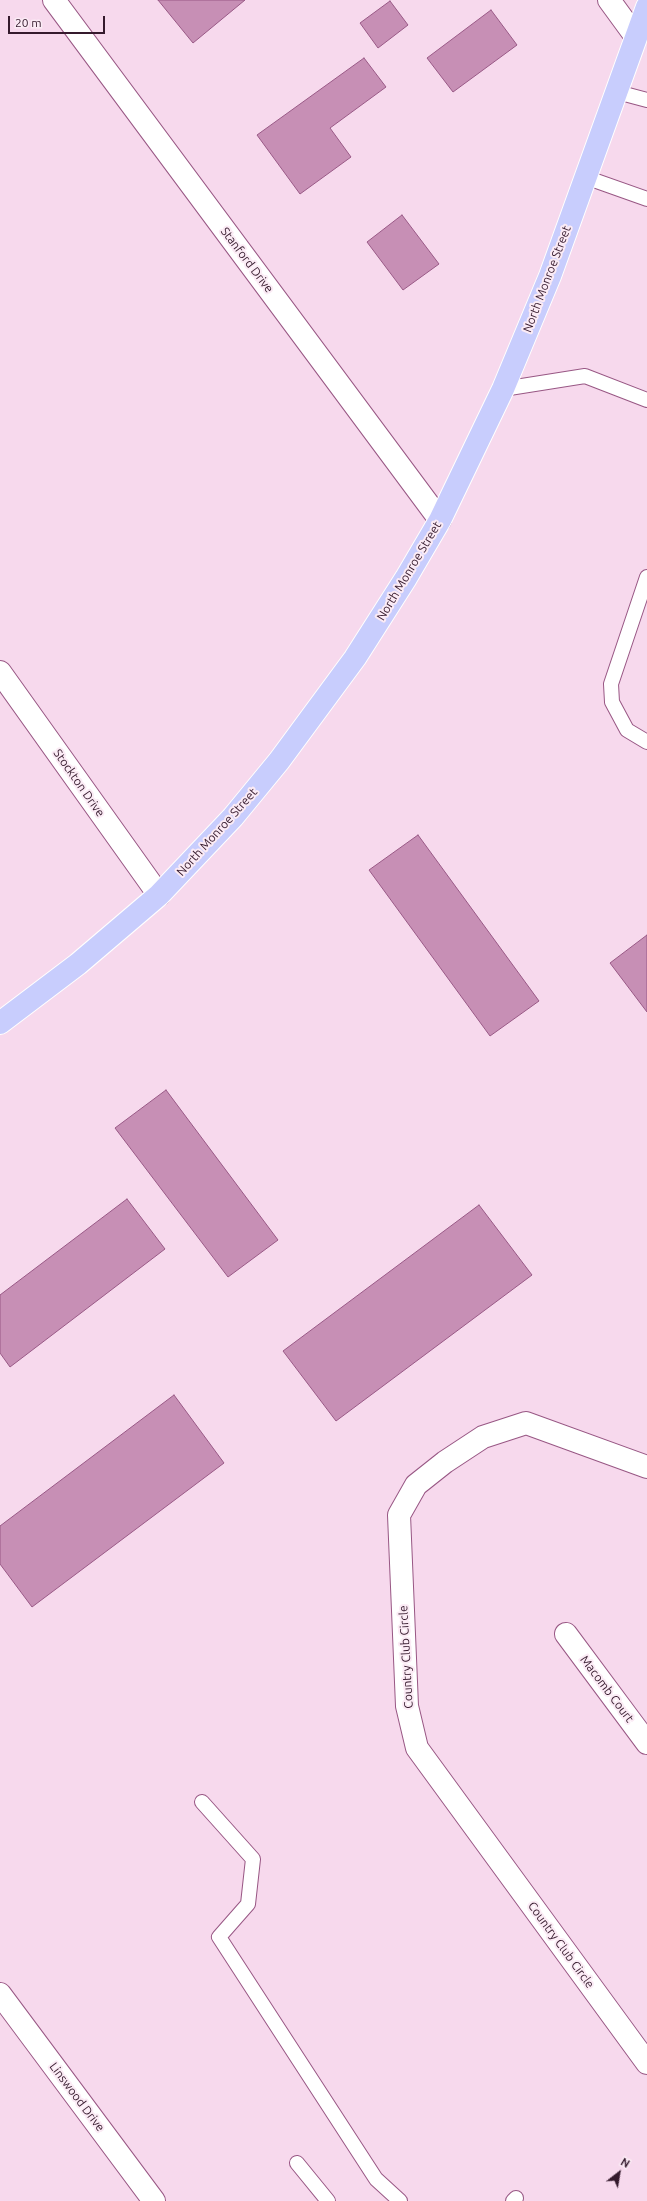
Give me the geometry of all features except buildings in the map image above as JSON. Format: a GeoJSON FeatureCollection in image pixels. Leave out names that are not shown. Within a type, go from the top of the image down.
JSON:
{"type":"FeatureCollection","features":[{"type":"Feature","properties":{"kind":"main road","name":"North Monroe Street"},"geometry":{"type":"LineString","coordinates":[[0,1023],[78,964],[158,895],[233,817],[279,761],[355,658],[406,578],[440,520],[503,389],[550,276],[647,7]]}},
{"type":"Feature","properties":{"kind":"street","name":"Stanford Drive"},"geometry":{"type":"LineString","coordinates":[[54,0],[440,520]]}},
{"type":"Feature","properties":{"kind":"street"},"geometry":{"type":"LineString","coordinates":[[609,0],[636,37]]}},
{"type":"Feature","properties":{"kind":"street","name":"Stockton Drive"},"geometry":{"type":"LineString","coordinates":[[0,672],[158,895]]}},
{"type":"Feature","properties":{"kind":"street","name":"Country Club Circle"},"geometry":{"type":"LineString","coordinates":[[647,1467],[526,1424],[483,1437],[445,1462],[416,1484],[399,1515],[407,1706],[417,1748],[647,2063]]}},
{"type":"Feature","properties":{"kind":"street","name":"Macomb Court"},"geometry":{"type":"LineString","coordinates":[[566,1634],[647,1743]]}},
{"type":"Feature","properties":{"kind":"street","name":"Linswood Drive"},"geometry":{"type":"LineString","coordinates":[[0,1994],[154,2201]]}},
{"type":"Feature","properties":{"kind":"lane"},"geometry":{"type":"LineString","coordinates":[[617,92],[647,100]]}},
{"type":"Feature","properties":{"kind":"lane"},"geometry":{"type":"LineString","coordinates":[[585,177],[647,200]]}},
{"type":"Feature","properties":{"kind":"lane"},"geometry":{"type":"LineString","coordinates":[[503,389],[585,376],[647,400]]}},
{"type":"Feature","properties":{"kind":"lane"},"geometry":{"type":"LineString","coordinates":[[647,577],[612,684],[612,702],[627,730],[647,742]]}},
{"type":"Feature","properties":{"kind":"lane"},"geometry":{"type":"LineString","coordinates":[[202,1802],[253,1859],[248,1904],[219,1937],[376,2179],[400,2201]]}},
{"type":"Feature","properties":{"kind":"lane"},"geometry":{"type":"LineString","coordinates":[[297,2162],[328,2201]]}}]}
